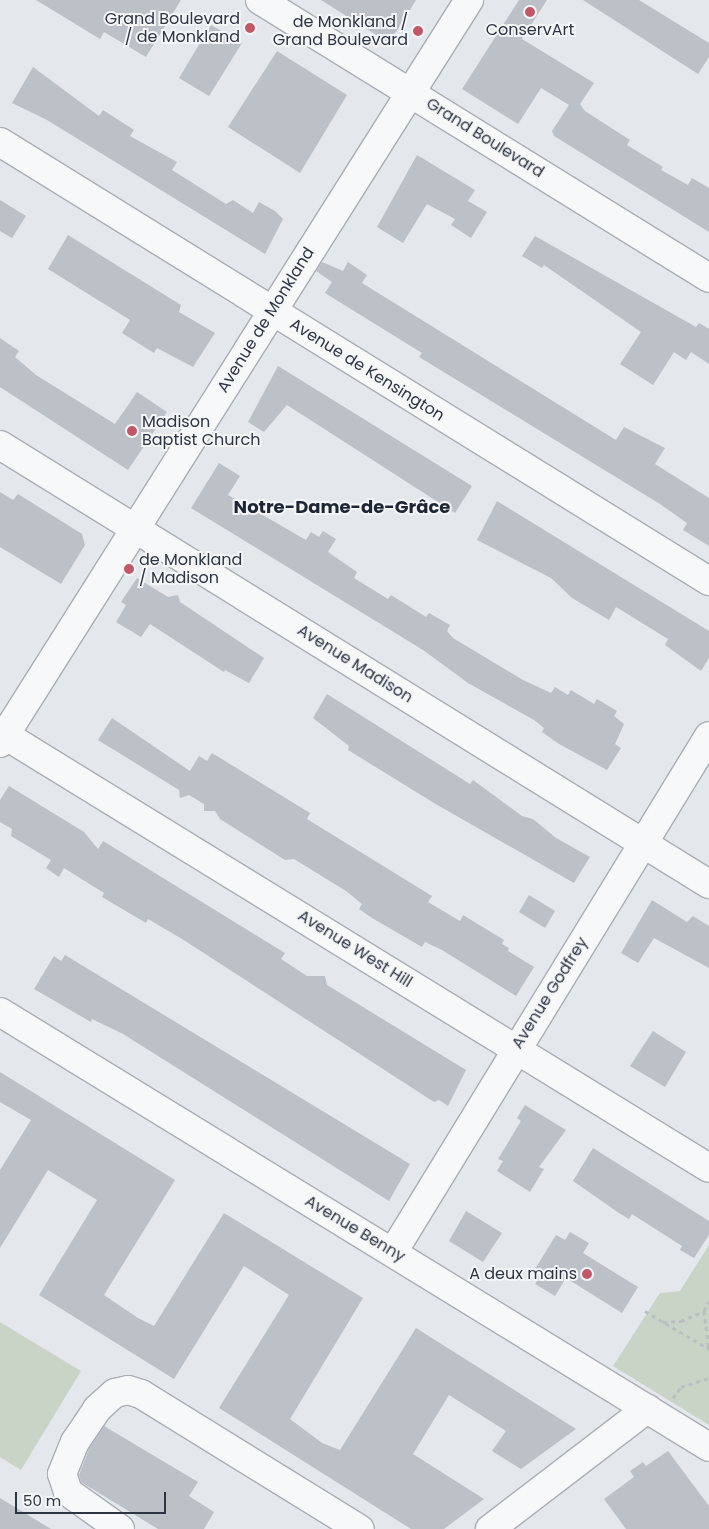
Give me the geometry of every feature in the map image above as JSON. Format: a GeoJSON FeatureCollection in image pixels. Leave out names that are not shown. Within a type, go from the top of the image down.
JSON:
{"type":"FeatureCollection","features":[{"type":"Feature","properties":{"kind":"street","name":"Grand Boulevard"},"geometry":{"type":"LineString","coordinates":[[260,0],[410,91],[709,278]]}},
{"type":"Feature","properties":{"kind":"street","name":"Avenue de Monkland"},"geometry":{"type":"LineString","coordinates":[[2,736],[136,529],[410,91],[470,0]]}},
{"type":"Feature","properties":{"kind":"street","name":"Avenue de Kensington"},"geometry":{"type":"LineString","coordinates":[[0,142],[709,582]]}},
{"type":"Feature","properties":{"kind":"street","name":"Avenue Madison"},"geometry":{"type":"LineString","coordinates":[[0,445],[709,884]]}},
{"type":"Feature","properties":{"kind":"street","name":"Avenue West Hill"},"geometry":{"type":"LineString","coordinates":[[2,736],[516,1048],[709,1168]]}},
{"type":"Feature","properties":{"kind":"street","name":"Avenue Godfrey"},"geometry":{"type":"LineString","coordinates":[[393,1252],[516,1048],[709,736]]}},
{"type":"Feature","properties":{"kind":"street","name":"Avenue Benny"},"geometry":{"type":"LineString","coordinates":[[0,1012],[393,1252],[658,1406],[709,1447]]}},
{"type":"Feature","properties":{"kind":"street"},"geometry":{"type":"LineString","coordinates":[[120,1529],[68,1492],[62,1474],[75,1442],[97,1409],[115,1393],[128,1390],[141,1394],[360,1529]]}},
{"type":"Feature","properties":{"kind":"street"},"geometry":{"type":"LineString","coordinates":[[490,1529],[658,1406]]}},
{"type":"Feature","properties":{"kind":"path"},"geometry":{"type":"LineString","coordinates":[[709,1301],[704,1311],[709,1349]]}},
{"type":"Feature","properties":{"kind":"path"},"geometry":{"type":"LineString","coordinates":[[645,1311],[709,1349]]}},
{"type":"Feature","properties":{"kind":"path"},"geometry":{"type":"LineString","coordinates":[[663,1322],[681,1321],[704,1311]]}},
{"type":"Feature","properties":{"kind":"path"},"geometry":{"type":"LineString","coordinates":[[658,1406],[681,1387],[709,1378]]}},
{"type":"Feature","properties":{"kind":"green space"},"geometry":{"type":"Polygon","coordinates":[[[709,1245],[709,1425],[613,1366],[660,1293],[680,1291],[709,1245]]]}},
{"type":"Feature","properties":{"kind":"green space"},"geometry":{"type":"Polygon","coordinates":[[[0,1322],[81,1371],[21,1470],[0,1457],[0,1322]]]}},
{"type":"Feature","properties":{"kind":"building"},"geometry":{"type":"Polygon","coordinates":[[[36,0],[181,0],[146,57],[104,32],[100,39],[36,0]]]}},
{"type":"Feature","properties":{"kind":"building"},"geometry":{"type":"Polygon","coordinates":[[[321,0],[416,0],[389,43],[321,0]]]}},
{"type":"Feature","properties":{"kind":"building"},"geometry":{"type":"Polygon","coordinates":[[[519,0],[547,0],[522,39],[594,83],[580,104],[585,111],[630,140],[627,145],[663,167],[661,170],[688,185],[692,178],[709,188],[709,232],[554,136],[552,131],[569,105],[541,88],[518,124],[462,89],[519,0]]]}},
{"type":"Feature","properties":{"kind":"building"},"geometry":{"type":"Polygon","coordinates":[[[583,0],[639,0],[709,43],[709,57],[698,74],[583,0]]]}},
{"type":"Feature","properties":{"kind":"building"},"geometry":{"type":"Polygon","coordinates":[[[211,25],[242,43],[209,96],[179,78],[211,25]]]}},
{"type":"Feature","properties":{"kind":"building"},"geometry":{"type":"Polygon","coordinates":[[[277,51],[347,95],[300,173],[228,127],[277,51]]]}},
{"type":"Feature","properties":{"kind":"building"},"geometry":{"type":"Polygon","coordinates":[[[33,67],[99,116],[103,110],[134,130],[130,136],[177,162],[172,170],[226,204],[233,200],[253,213],[259,202],[275,211],[283,219],[265,254],[47,120],[12,103],[33,67]]]}},
{"type":"Feature","properties":{"kind":"building"},"geometry":{"type":"Polygon","coordinates":[[[417,155],[475,190],[468,201],[487,212],[471,238],[451,225],[455,219],[427,204],[403,243],[377,227],[417,155]]]}},
{"type":"Feature","properties":{"kind":"building"},"geometry":{"type":"Polygon","coordinates":[[[0,200],[26,216],[12,238],[0,231],[0,200]]]}},
{"type":"Feature","properties":{"kind":"building"},"geometry":{"type":"Polygon","coordinates":[[[68,235],[181,305],[179,312],[215,333],[193,367],[157,348],[154,353],[122,333],[130,320],[48,269],[68,235]]]}},
{"type":"Feature","properties":{"kind":"building"},"geometry":{"type":"Polygon","coordinates":[[[535,236],[696,327],[699,323],[709,329],[709,364],[691,352],[686,360],[674,352],[653,385],[620,364],[641,332],[544,265],[542,268],[522,256],[535,236]]]}},
{"type":"Feature","properties":{"kind":"building"},"geometry":{"type":"Polygon","coordinates":[[[322,262],[343,271],[348,262],[367,275],[362,283],[616,440],[624,427],[665,448],[655,464],[709,498],[709,546],[683,530],[687,523],[660,504],[419,357],[422,353],[325,293],[332,282],[316,271],[322,262]]]}},
{"type":"Feature","properties":{"kind":"building"},"geometry":{"type":"Polygon","coordinates":[[[0,338],[19,351],[15,357],[36,375],[115,424],[137,392],[167,412],[128,470],[0,387],[0,338]]]}},
{"type":"Feature","properties":{"kind":"building"},"geometry":{"type":"Polygon","coordinates":[[[278,366],[472,486],[455,513],[287,405],[264,432],[248,422],[278,366]]]}},
{"type":"Feature","properties":{"kind":"building"},"geometry":{"type":"Polygon","coordinates":[[[219,463],[240,476],[228,495],[306,540],[311,532],[319,537],[323,531],[336,539],[328,552],[357,572],[354,578],[388,599],[391,595],[426,617],[429,613],[450,625],[447,631],[453,638],[523,680],[551,693],[555,687],[568,695],[571,690],[594,704],[597,699],[617,711],[614,716],[624,724],[615,744],[621,748],[607,770],[559,744],[542,732],[544,728],[534,720],[468,683],[423,650],[191,508],[219,463]]]}},
{"type":"Feature","properties":{"kind":"building"},"geometry":{"type":"Polygon","coordinates":[[[0,492],[13,500],[18,494],[82,534],[85,545],[61,584],[0,547],[0,492]]]}},
{"type":"Feature","properties":{"kind":"building"},"geometry":{"type":"Polygon","coordinates":[[[497,501],[709,631],[709,658],[701,671],[665,645],[668,639],[616,607],[609,620],[572,598],[551,578],[477,540],[497,501]]]}},
{"type":"Feature","properties":{"kind":"building"},"geometry":{"type":"Polygon","coordinates":[[[137,578],[168,597],[178,595],[180,602],[264,658],[249,683],[225,670],[224,672],[150,624],[141,637],[116,622],[126,605],[121,602],[137,578]]]}},
{"type":"Feature","properties":{"kind":"building"},"geometry":{"type":"Polygon","coordinates":[[[327,694],[470,784],[473,780],[522,816],[533,819],[556,838],[590,857],[574,883],[434,803],[348,750],[349,746],[313,718],[327,694]]]}},
{"type":"Feature","properties":{"kind":"building"},"geometry":{"type":"Polygon","coordinates":[[[112,718],[190,771],[199,756],[207,761],[212,753],[310,813],[307,819],[432,896],[428,902],[460,921],[463,915],[504,940],[502,944],[509,948],[508,951],[534,967],[516,996],[442,950],[425,942],[422,947],[372,918],[359,909],[362,904],[346,891],[294,859],[285,860],[220,819],[215,811],[204,811],[204,804],[189,795],[180,798],[179,790],[98,740],[112,718]]]}},
{"type":"Feature","properties":{"kind":"building"},"geometry":{"type":"Polygon","coordinates":[[[9,786],[84,832],[98,849],[103,841],[285,953],[281,959],[307,976],[325,976],[327,985],[466,1070],[448,1106],[439,1100],[434,1102],[182,939],[148,919],[146,923],[102,897],[104,893],[64,868],[59,877],[46,868],[51,860],[11,836],[12,829],[0,822],[0,800],[9,786]]]}},
{"type":"Feature","properties":{"kind":"building"},"geometry":{"type":"Polygon","coordinates":[[[529,895],[555,911],[545,928],[519,912],[529,895]]]}},
{"type":"Feature","properties":{"kind":"building"},"geometry":{"type":"Polygon","coordinates":[[[652,900],[687,922],[693,916],[709,926],[709,968],[654,938],[638,963],[621,953],[652,900]]]}},
{"type":"Feature","properties":{"kind":"building"},"geometry":{"type":"Polygon","coordinates":[[[65,955],[410,1164],[389,1201],[123,1034],[92,1019],[91,1022],[34,989],[54,956],[61,961],[65,955]]]}},
{"type":"Feature","properties":{"kind":"building"},"geometry":{"type":"Polygon","coordinates":[[[653,1031],[686,1052],[665,1087],[630,1066],[653,1031]]]}},
{"type":"Feature","properties":{"kind":"building"},"geometry":{"type":"Polygon","coordinates":[[[0,1072],[175,1180],[104,1295],[138,1318],[154,1326],[224,1213],[363,1298],[290,1419],[322,1443],[340,1450],[416,1328],[576,1429],[521,1469],[492,1451],[506,1431],[449,1395],[413,1454],[484,1499],[444,1529],[411,1529],[219,1408],[289,1295],[244,1266],[174,1379],[39,1295],[97,1200],[48,1170],[0,1248],[0,1170],[31,1120],[0,1102],[0,1072]]]}},
{"type":"Feature","properties":{"kind":"building"},"geometry":{"type":"Polygon","coordinates":[[[525,1105],[566,1130],[539,1167],[544,1169],[530,1192],[497,1171],[503,1161],[498,1159],[521,1121],[517,1118],[525,1105]]]}},
{"type":"Feature","properties":{"kind":"building"},"geometry":{"type":"Polygon","coordinates":[[[593,1148],[709,1221],[709,1235],[694,1258],[680,1250],[682,1246],[632,1214],[629,1219],[573,1181],[593,1148]]]}},
{"type":"Feature","properties":{"kind":"building"},"geometry":{"type":"Polygon","coordinates":[[[466,1211],[502,1233],[483,1262],[449,1241],[466,1211]]]}},
{"type":"Feature","properties":{"kind":"building"},"geometry":{"type":"Polygon","coordinates":[[[570,1232],[589,1243],[583,1253],[638,1287],[622,1313],[566,1278],[555,1296],[535,1284],[542,1274],[535,1269],[556,1235],[565,1240],[570,1232]]]}},
{"type":"Feature","properties":{"kind":"building"},"geometry":{"type":"Polygon","coordinates":[[[104,1426],[198,1482],[189,1496],[214,1512],[204,1529],[158,1529],[81,1482],[79,1475],[89,1449],[104,1426]]]}},
{"type":"Feature","properties":{"kind":"building"},"geometry":{"type":"Polygon","coordinates":[[[668,1451],[709,1506],[709,1529],[626,1529],[604,1499],[634,1477],[630,1471],[643,1462],[646,1466],[668,1451]]]}},
{"type":"Feature","properties":{"kind":"building"},"geometry":{"type":"Polygon","coordinates":[[[0,1498],[51,1529],[0,1529],[0,1498]]]}},
{"type":"Feature","properties":{"kind":"place","name":"ConservArt"},"geometry":{"type":"Point","coordinates":[530,12]}},
{"type":"Feature","properties":{"kind":"place","name":"Grand Boulevard / de Monkland"},"geometry":{"type":"Point","coordinates":[250,28]}},
{"type":"Feature","properties":{"kind":"place","name":"de Monkland / Grand Boulevard"},"geometry":{"type":"Point","coordinates":[418,31]}},
{"type":"Feature","properties":{"kind":"place","name":"Madison Baptist Church"},"geometry":{"type":"Point","coordinates":[132,431]}},
{"type":"Feature","properties":{"kind":"place","name":"de Monkland / Madison"},"geometry":{"type":"Point","coordinates":[129,569]}},
{"type":"Feature","properties":{"kind":"place","name":"A deux mains"},"geometry":{"type":"Point","coordinates":[587,1274]}},
{"type":"Feature","properties":{"kind":"district","name":"Notre-Dame-de-Grâce"},"geometry":{"type":"Point","coordinates":[342,507]}}]}
